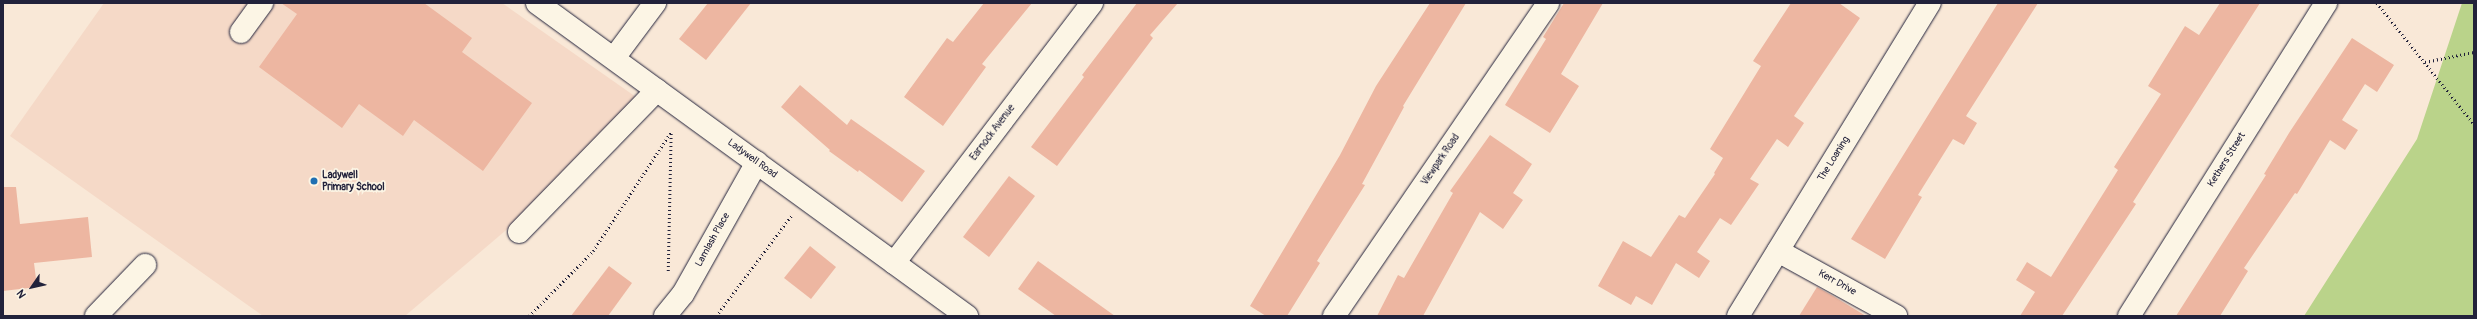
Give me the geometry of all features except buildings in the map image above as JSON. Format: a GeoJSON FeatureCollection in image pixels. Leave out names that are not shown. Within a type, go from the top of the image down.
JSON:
{"type":"FeatureCollection","features":[{"type":"Feature","properties":{"kind":"street"},"geometry":{"type":"LineString","coordinates":[[241,32],[262,3]]}},
{"type":"Feature","properties":{"kind":"street","name":"Ladywell Road"},"geometry":{"type":"LineString","coordinates":[[537,3],[894,263],[954,313]]}},
{"type":"Feature","properties":{"kind":"street"},"geometry":{"type":"LineString","coordinates":[[614,58],[655,3]]}},
{"type":"Feature","properties":{"kind":"street","name":"Earnock Avenue"},"geometry":{"type":"LineString","coordinates":[[894,263],[1092,3]]}},
{"type":"Feature","properties":{"kind":"street","name":"Viewpark Road"},"geometry":{"type":"LineString","coordinates":[[1334,316],[1548,3]]}},
{"type":"Feature","properties":{"kind":"street","name":"The Loaning"},"geometry":{"type":"LineString","coordinates":[[1738,316],[1930,3]]}},
{"type":"Feature","properties":{"kind":"street","name":"Kethers Street"},"geometry":{"type":"LineString","coordinates":[[2129,316],[2326,3]]}},
{"type":"Feature","properties":{"kind":"street"},"geometry":{"type":"LineString","coordinates":[[519,232],[664,95]]}},
{"type":"Feature","properties":{"kind":"street","name":"Lamlash Place"},"geometry":{"type":"LineString","coordinates":[[665,316],[682,294],[757,162]]}},
{"type":"Feature","properties":{"kind":"street","name":"Kerr Drive"},"geometry":{"type":"LineString","coordinates":[[1778,251],[1896,316]]}},
{"type":"Feature","properties":{"kind":"street"},"geometry":{"type":"LineString","coordinates":[[96,316],[145,265]]}},
{"type":"Feature","properties":{"kind":"path"},"geometry":{"type":"LineString","coordinates":[[2377,3],[2474,124]]}},
{"type":"Feature","properties":{"kind":"path"},"geometry":{"type":"LineString","coordinates":[[2424,62],[2474,52]]}},
{"type":"Feature","properties":{"kind":"path"},"geometry":{"type":"LineString","coordinates":[[664,95],[671,132],[668,289],[682,294]]}},
{"type":"Feature","properties":{"kind":"path"},"geometry":{"type":"LineString","coordinates":[[528,316],[593,251],[671,132]]}},
{"type":"Feature","properties":{"kind":"path"},"geometry":{"type":"LineString","coordinates":[[716,316],[805,198]]}},
{"type":"Feature","properties":{"kind":"shaded area","name":"Ladywell Primary School"},"geometry":{"type":"Polygon","coordinates":[[[104,3],[502,3],[636,97],[511,226],[405,316],[263,316],[10,136],[104,3]]]}},
{"type":"Feature","properties":{"kind":"green space"},"geometry":{"type":"Polygon","coordinates":[[[2462,3],[2474,3],[2474,316],[2304,316],[2417,139],[2462,3]]]}},
{"type":"Feature","properties":{"kind":"place","name":"Ladywell Primary School"},"geometry":{"type":"Point","coordinates":[314,181]}}]}
